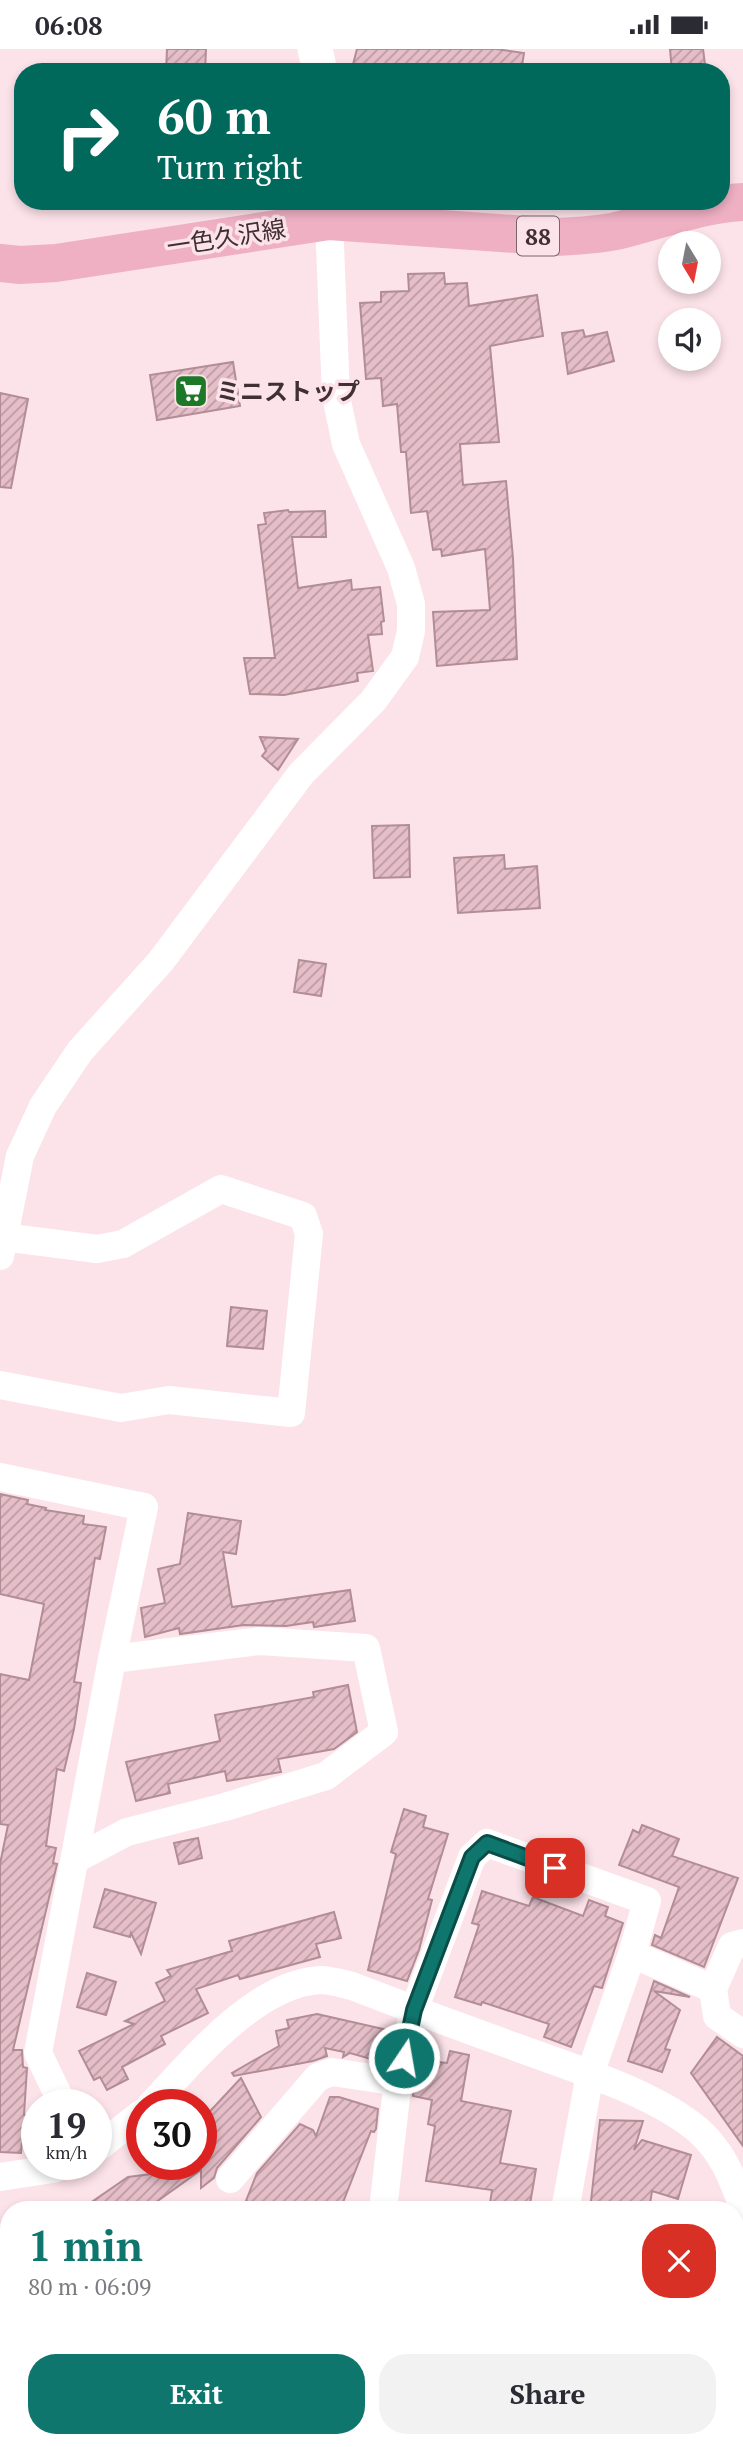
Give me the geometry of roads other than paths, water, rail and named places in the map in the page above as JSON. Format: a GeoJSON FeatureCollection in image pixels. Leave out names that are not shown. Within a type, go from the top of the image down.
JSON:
{"type":"FeatureCollection","features":[{"type":"Feature","properties":{"kind":"main road","name":"一色久沢線"},"geometry":{"type":"LineString","coordinates":[[0,263],[56,263],[343,215],[557,237],[588,236],[615,231],[694,210]]}},
{"type":"Feature","properties":{"kind":"street"},"geometry":{"type":"LineString","coordinates":[[0,1385],[121,1408],[169,1400],[291,1413],[309,1234],[303,1216],[221,1189],[123,1244],[97,1249],[2,1246],[5,1204],[20,1156],[43,1106],[80,1051],[161,961],[301,774],[373,701],[405,657],[411,631],[411,604],[401,568],[346,444],[337,396],[343,215]]}},
{"type":"Feature","properties":{"kind":"street"},"geometry":{"type":"LineString","coordinates":[[0,1477],[144,1507],[112,1659],[38,2053],[55,2089]]}},
{"type":"Feature","properties":{"kind":"street"},"geometry":{"type":"LineString","coordinates":[[76,1859],[127,1832],[225,1807],[326,1776],[384,1732],[366,1648],[260,1641],[112,1659]]}},
{"type":"Feature","properties":{"kind":"street"},"geometry":{"type":"LineString","coordinates":[[384,2201],[399,2083],[414,2010],[472,1857],[487,1843],[647,1901],[632,1954],[590,2074],[567,2201]]}},
{"type":"Feature","properties":{"kind":"street"},"geometry":{"type":"LineString","coordinates":[[743,1943],[732,1946],[713,1989],[717,2016],[743,2034]]}},
{"type":"Feature","properties":{"kind":"street"},"geometry":{"type":"LineString","coordinates":[[632,1954],[713,1989]]}},
{"type":"Feature","properties":{"kind":"street"},"geometry":{"type":"LineString","coordinates":[[166,2089],[227,2026],[258,2004],[297,1985],[322,1980],[352,1986],[590,2074],[673,2112],[698,2130],[718,2150],[740,2201]]}},
{"type":"Feature","properties":{"kind":"street"},"geometry":{"type":"LineString","coordinates":[[230,2179],[318,2077],[332,2072],[399,2083]]}},
{"type":"Feature","properties":{"kind":"street"},"geometry":{"type":"LineString","coordinates":[[112,2136],[126,2126]]}},
{"type":"Feature","properties":{"kind":"street"},"geometry":{"type":"LineString","coordinates":[[0,2177],[21,2174]]}},
{"type":"Feature","properties":{"kind":"place","name":"ミニストップ"},"geometry":{"type":"Point","coordinates":[191,391]}}]}
